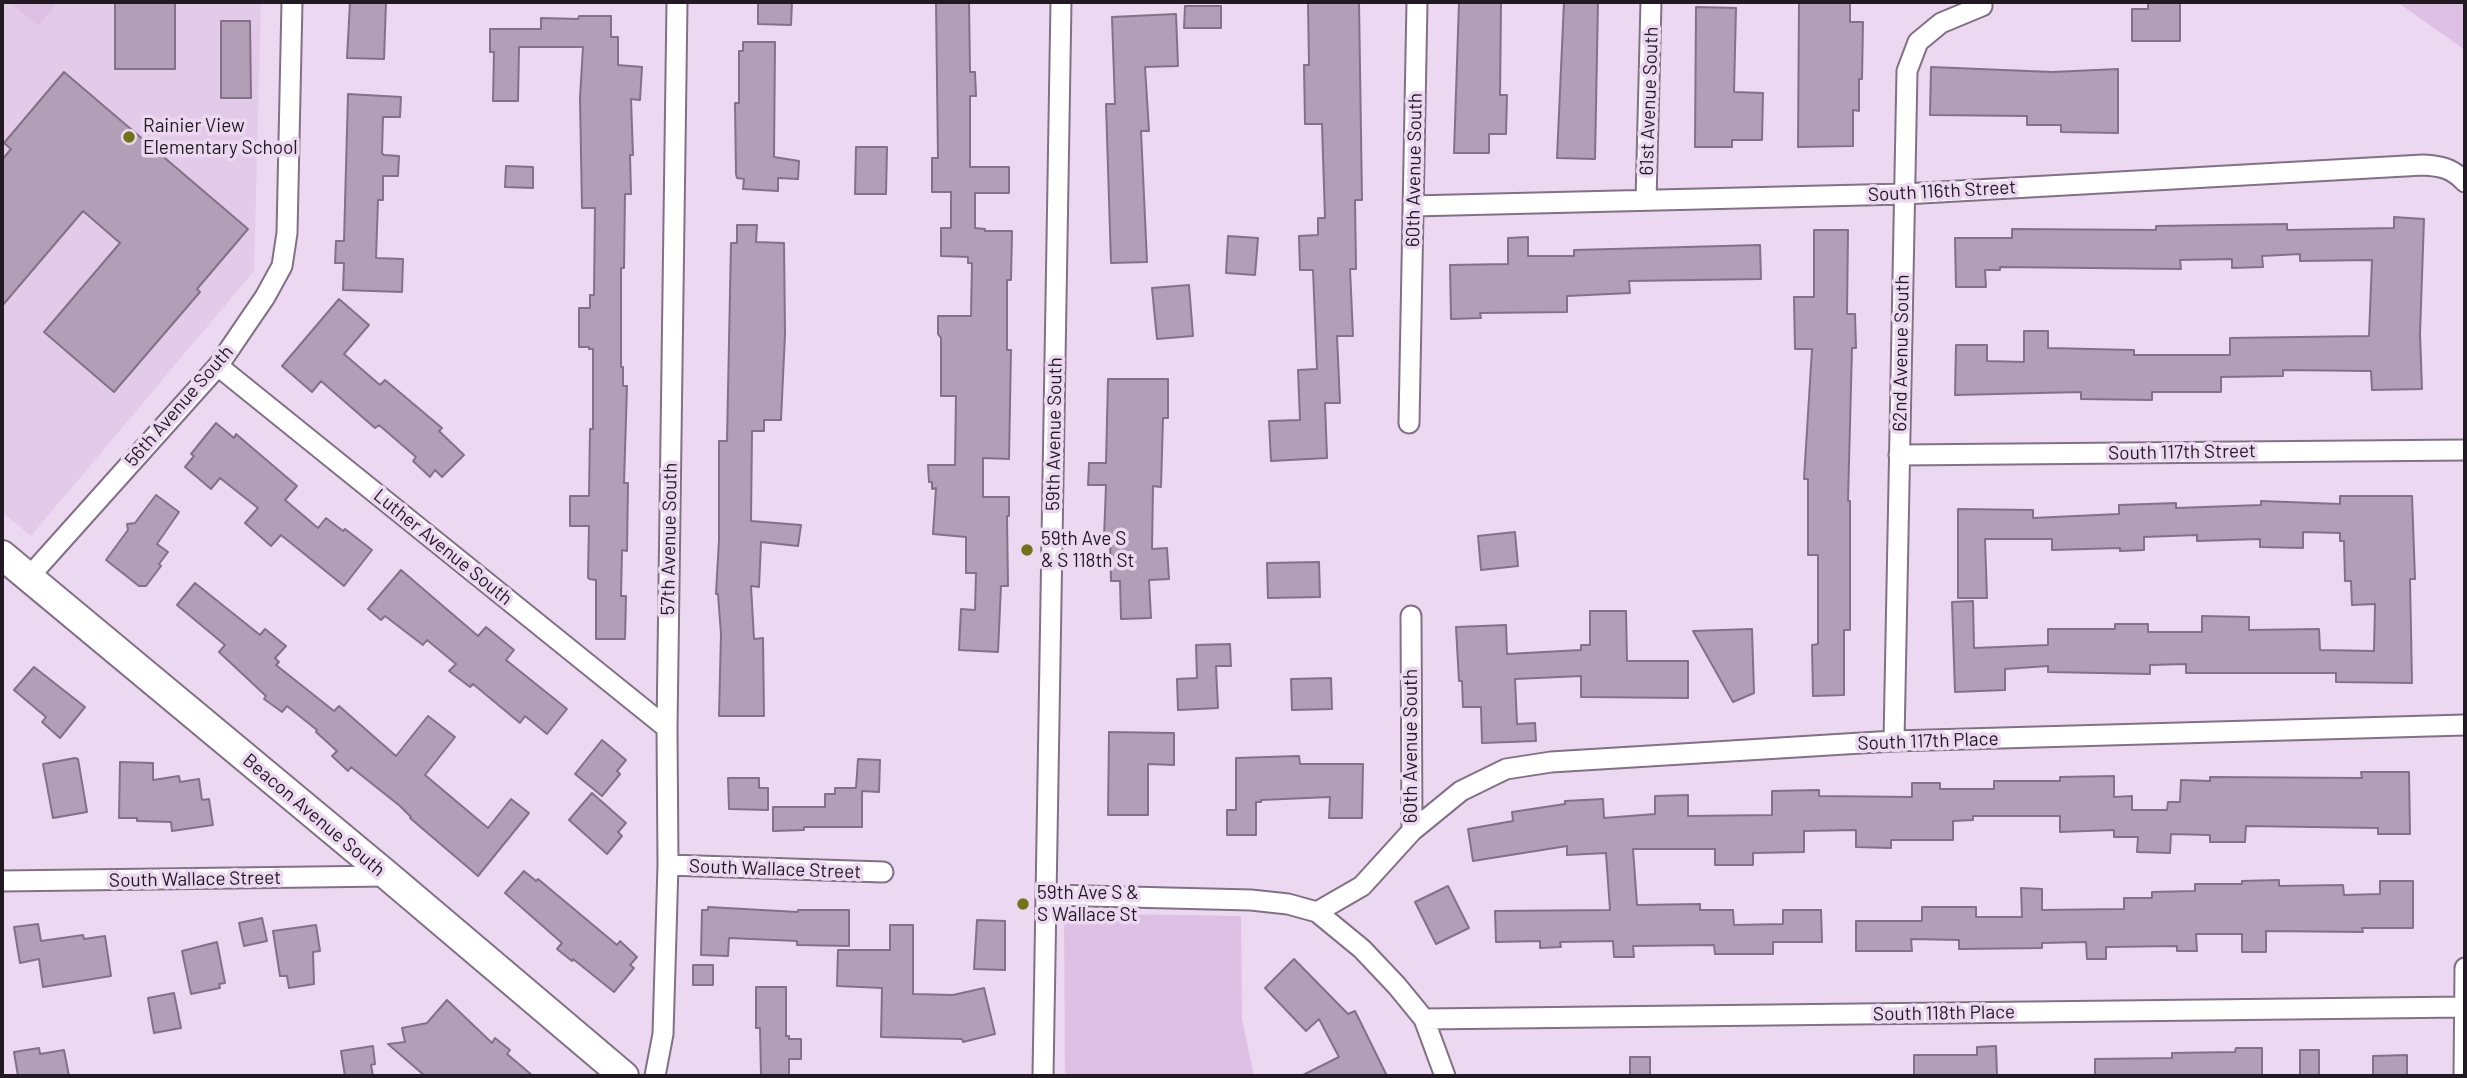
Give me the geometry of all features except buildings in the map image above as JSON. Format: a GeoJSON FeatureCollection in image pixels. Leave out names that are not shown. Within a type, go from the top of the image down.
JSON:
{"type":"FeatureCollection","features":[{"type":"Feature","properties":{"kind":"street","name":"56th Avenue South"},"geometry":{"type":"LineString","coordinates":[[28,578],[218,366],[265,297],[282,266],[287,233],[292,2]]}},
{"type":"Feature","properties":{"kind":"street","name":"57th Avenue South"},"geometry":{"type":"LineString","coordinates":[[655,1076],[663,1034],[668,865],[667,728],[677,2]]}},
{"type":"Feature","properties":{"kind":"street","name":"59th Avenue South"},"geometry":{"type":"LineString","coordinates":[[1043,1076],[1062,2]]}},
{"type":"Feature","properties":{"kind":"street","name":"60th Avenue South"},"geometry":{"type":"LineString","coordinates":[[1409,423],[1417,2]]}},
{"type":"Feature","properties":{"kind":"street","name":"61st Avenue South"},"geometry":{"type":"LineString","coordinates":[[1646,200],[1651,2]]}},
{"type":"Feature","properties":{"kind":"street","name":"62nd Avenue South"},"geometry":{"type":"LineString","coordinates":[[1894,741],[1906,71],[1918,42],[1941,23],[1982,6]]}},
{"type":"Feature","properties":{"kind":"street","name":"South 116th Street"},"geometry":{"type":"LineString","coordinates":[[1413,206],[1904,194],[2423,165],[2444,166],[2457,173],[2465,182]]}},
{"type":"Feature","properties":{"kind":"street","name":"Luther Avenue South"},"geometry":{"type":"LineString","coordinates":[[218,366],[667,728]]}},
{"type":"Feature","properties":{"kind":"street","name":"South 117th Street"},"geometry":{"type":"LineString","coordinates":[[1899,455],[2465,450]]}},
{"type":"Feature","properties":{"kind":"street","name":"Beacon Avenue South"},"geometry":{"type":"LineString","coordinates":[[2,555],[624,1076]]}},
{"type":"Feature","properties":{"kind":"street","name":"60th Avenue South"},"geometry":{"type":"LineString","coordinates":[[1317,912],[1362,886],[1412,831],[1411,616]]}},
{"type":"Feature","properties":{"kind":"street","name":"South 117th Place"},"geometry":{"type":"LineString","coordinates":[[1412,831],[1461,791],[1506,769],[1551,762],[1894,741],[2465,725]]}},
{"type":"Feature","properties":{"kind":"street","name":"South Wallace Street"},"geometry":{"type":"LineString","coordinates":[[668,865],[883,872]]}},
{"type":"Feature","properties":{"kind":"street","name":"South Wallace Street"},"geometry":{"type":"LineString","coordinates":[[2,881],[388,876]]}},
{"type":"Feature","properties":{"kind":"street"},"geometry":{"type":"LineString","coordinates":[[1047,895],[1251,900],[1288,904],[1317,912],[1362,949],[1424,1019],[1445,1076]]}},
{"type":"Feature","properties":{"kind":"street"},"geometry":{"type":"LineString","coordinates":[[2464,1076],[2465,968]]}},
{"type":"Feature","properties":{"kind":"street","name":"South 118th Place"},"geometry":{"type":"LineString","coordinates":[[1424,1019],[2464,1007]]}},
{"type":"Feature","properties":{"kind":"shaded area","name":"Rainier View Elementary School"},"geometry":{"type":"Polygon","coordinates":[[[2,2],[261,2],[254,271],[31,536],[2,512],[2,2]]]}},
{"type":"Feature","properties":{"kind":"shaded area"},"geometry":{"type":"Polygon","coordinates":[[[9,2],[58,2],[38,26],[9,2]]]}},
{"type":"Feature","properties":{"kind":"shaded area"},"geometry":{"type":"Polygon","coordinates":[[[2397,2],[2465,2],[2465,50],[2397,2]]]}},
{"type":"Feature","properties":{"kind":"shaded area"},"geometry":{"type":"Polygon","coordinates":[[[1064,913],[1241,916],[1242,1019],[1254,1076],[1065,1076],[1064,913]]]}},
{"type":"Feature","properties":{"kind":"place","name":"Rainier View Elementary School"},"geometry":{"type":"Point","coordinates":[129,137]}},
{"type":"Feature","properties":{"kind":"place","name":"59th Ave S & S 118th St"},"geometry":{"type":"Point","coordinates":[1027,550]}},
{"type":"Feature","properties":{"kind":"place","name":"59th Ave S & S Wallace St"},"geometry":{"type":"Point","coordinates":[1023,904]}}]}
